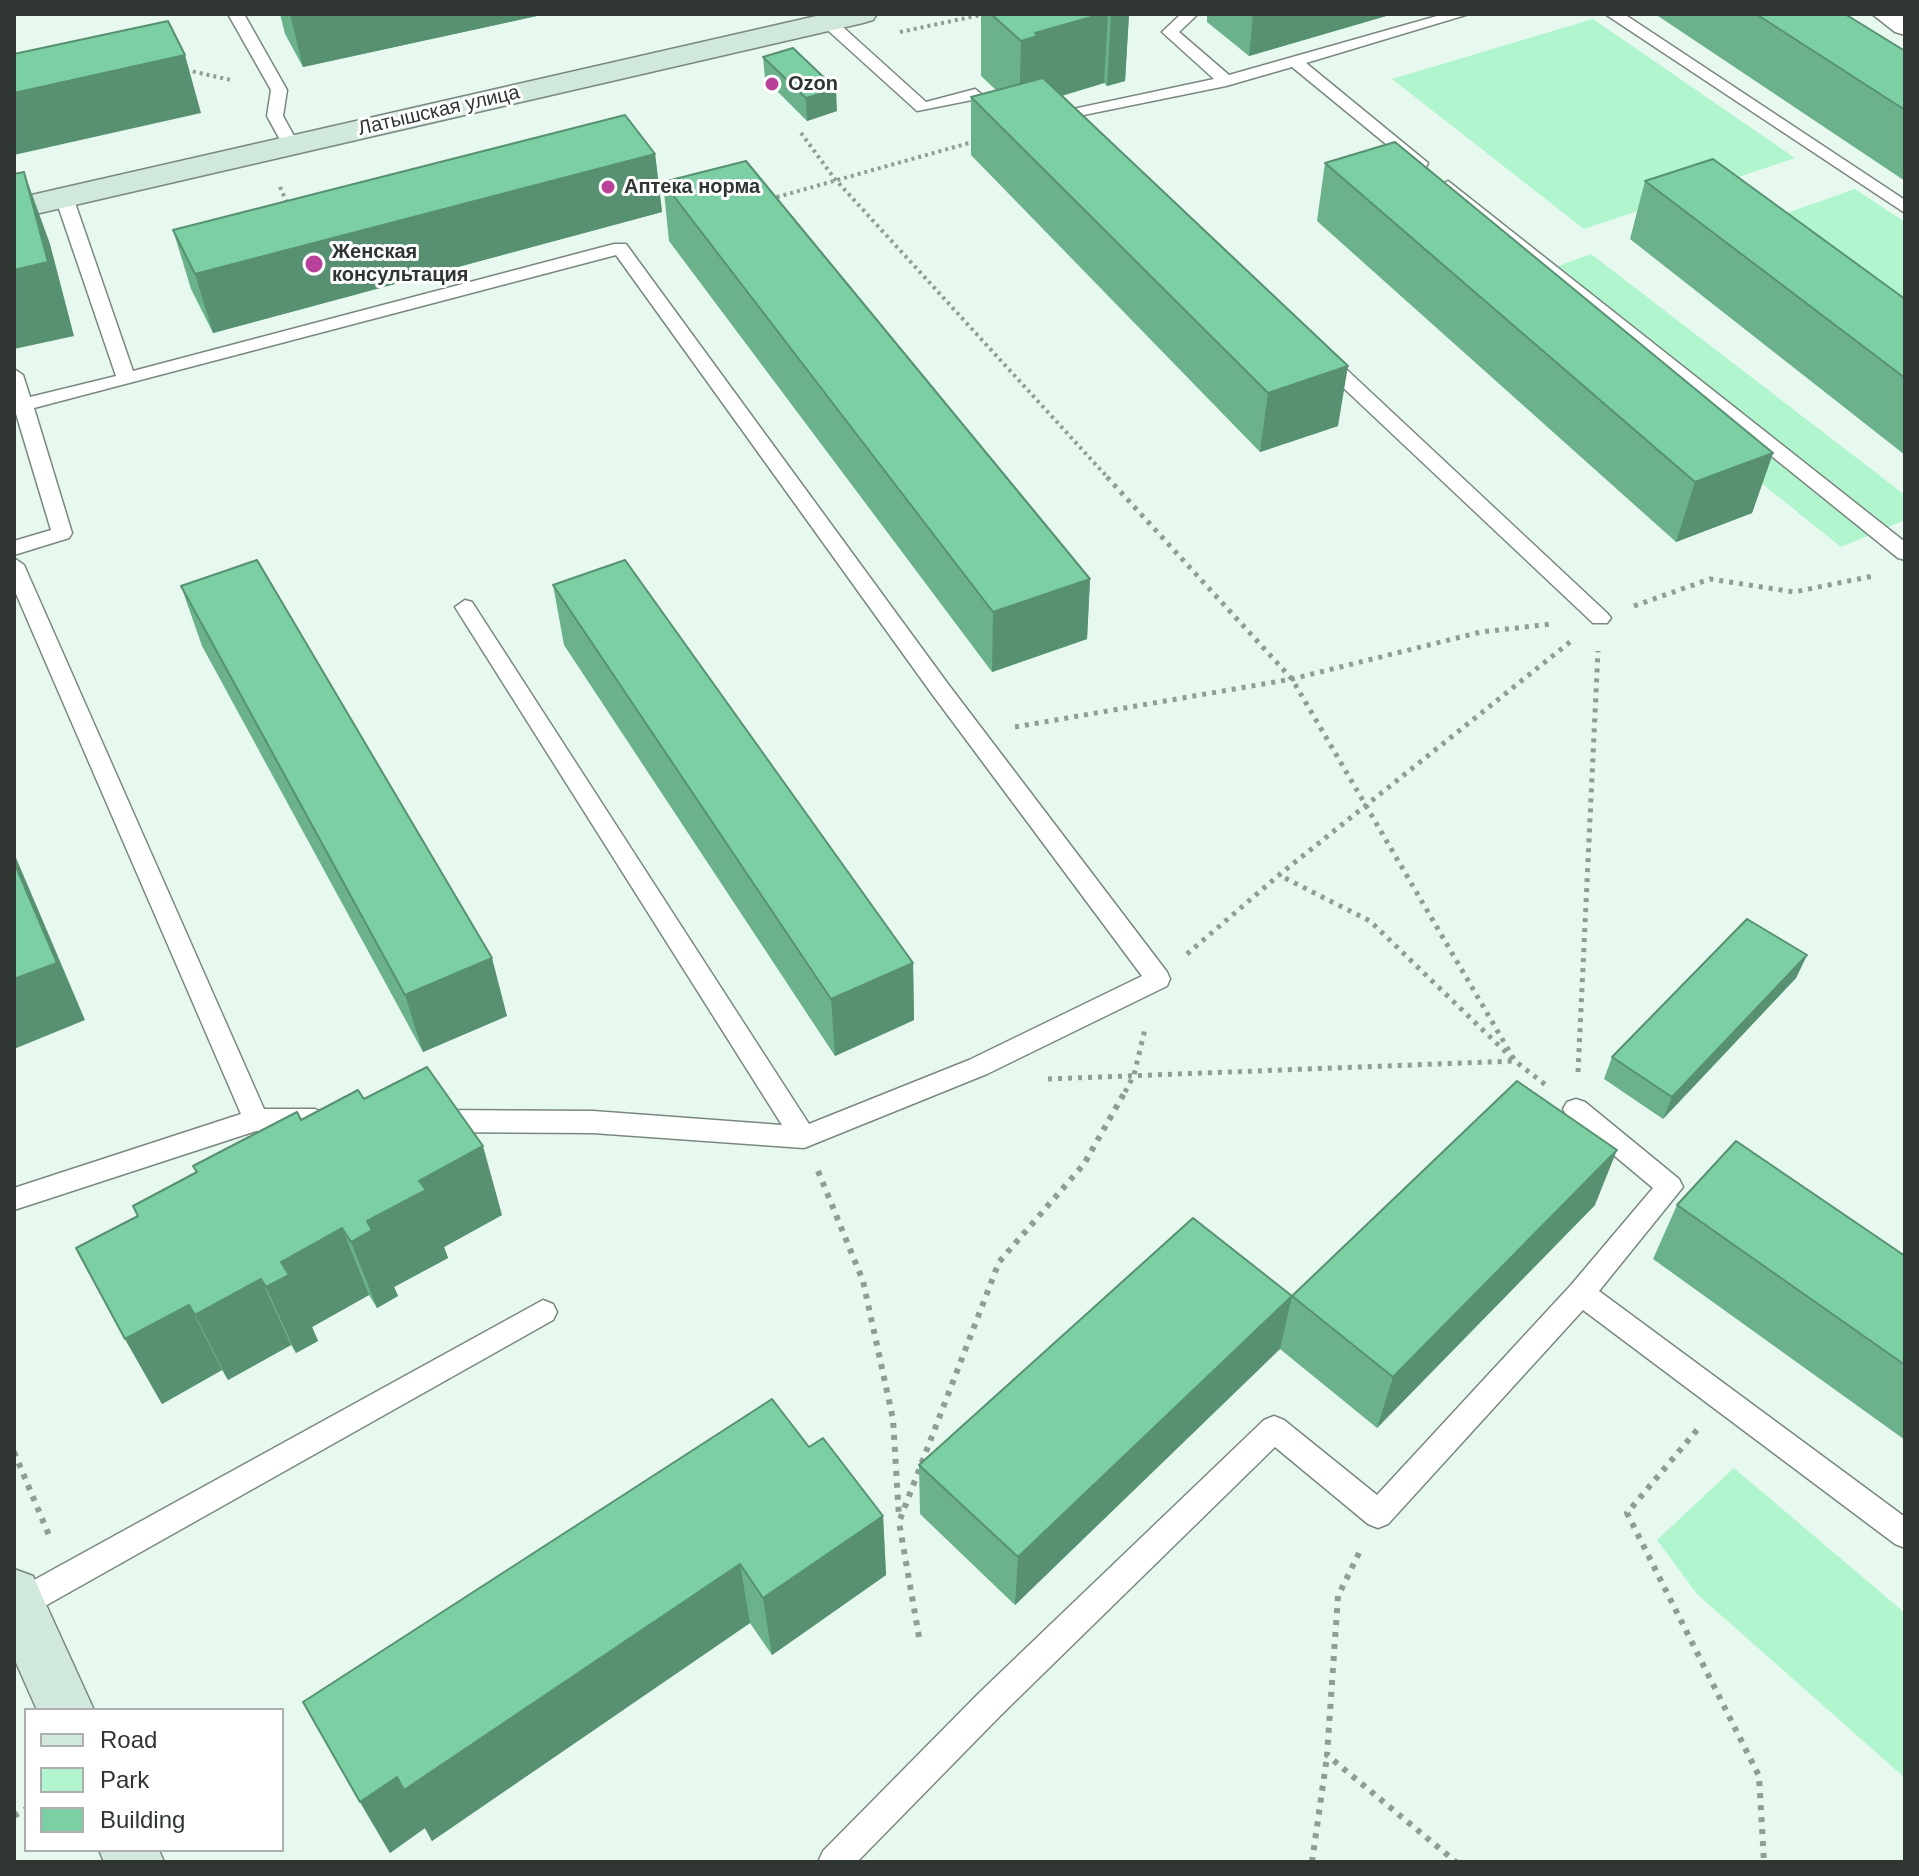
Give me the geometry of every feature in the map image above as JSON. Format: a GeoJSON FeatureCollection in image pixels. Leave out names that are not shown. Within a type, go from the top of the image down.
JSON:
{"type":"FeatureCollection","features":[{"type":"Feature","properties":{"kind":"street","name":"Латышская улица"},"geometry":{"type":"LineString","coordinates":[[14,209],[863,14]]}},
{"type":"Feature","properties":{"kind":"street"},"geometry":{"type":"LineString","coordinates":[[1886,14],[1905,26]]}},
{"type":"Feature","properties":{"kind":"street"},"geometry":{"type":"LineString","coordinates":[[16,1600],[65,1708]]}},
{"type":"Feature","properties":{"kind":"lane"},"geometry":{"type":"LineString","coordinates":[[236,14],[279,90],[275,116],[291,145]]}},
{"type":"Feature","properties":{"kind":"lane"},"geometry":{"type":"LineString","coordinates":[[1190,14],[1170,32],[1226,81]]}},
{"type":"Feature","properties":{"kind":"lane"},"geometry":{"type":"LineString","coordinates":[[1064,121],[1226,81],[1461,14]]}},
{"type":"Feature","properties":{"kind":"lane"},"geometry":{"type":"LineString","coordinates":[[1613,14],[1905,208]]}},
{"type":"Feature","properties":{"kind":"lane"},"geometry":{"type":"LineString","coordinates":[[828,22],[923,108],[975,94],[1015,130]]}},
{"type":"Feature","properties":{"kind":"lane"},"geometry":{"type":"LineString","coordinates":[[1294,61],[1905,553]]}},
{"type":"Feature","properties":{"kind":"lane"},"geometry":{"type":"LineString","coordinates":[[64,197],[126,379]]}},
{"type":"Feature","properties":{"kind":"lane"},"geometry":{"type":"LineString","coordinates":[[23,405],[620,248],[940,689],[1158,979],[978,1067],[804,1137],[593,1122],[409,1121]]}},
{"type":"Feature","properties":{"kind":"lane"},"geometry":{"type":"LineString","coordinates":[[1309,346],[1600,618]]}},
{"type":"Feature","properties":{"kind":"lane"},"geometry":{"type":"LineString","coordinates":[[14,375],[62,533],[14,548]]}},
{"type":"Feature","properties":{"kind":"lane"},"geometry":{"type":"LineString","coordinates":[[14,565],[256,1120]]}},
{"type":"Feature","properties":{"kind":"lane"},"geometry":{"type":"LineString","coordinates":[[465,607],[804,1137]]}},
{"type":"Feature","properties":{"kind":"lane"},"geometry":{"type":"LineString","coordinates":[[834,1862],[990,1704],[1274,1429],[1378,1514],[1581,1293],[1670,1187],[1576,1109]]}},
{"type":"Feature","properties":{"kind":"lane"},"geometry":{"type":"LineString","coordinates":[[14,1199],[256,1120],[333,1120]]}},
{"type":"Feature","properties":{"kind":"lane"},"geometry":{"type":"LineString","coordinates":[[1581,1293],[1905,1534]]}},
{"type":"Feature","properties":{"kind":"lane"},"geometry":{"type":"LineString","coordinates":[[16,1600],[543,1312]]}},
{"type":"Feature","properties":{"kind":"path"},"geometry":{"type":"LineString","coordinates":[[178,68],[279,90]]}},
{"type":"Feature","properties":{"kind":"path"},"geometry":{"type":"LineString","coordinates":[[763,202],[834,178],[1015,130]]}},
{"type":"Feature","properties":{"kind":"path"},"geometry":{"type":"LineString","coordinates":[[801,133],[834,178],[1292,679],[1515,1061]]}},
{"type":"Feature","properties":{"kind":"path"},"geometry":{"type":"LineString","coordinates":[[278,182],[294,218]]}},
{"type":"Feature","properties":{"kind":"path"},"geometry":{"type":"LineString","coordinates":[[940,689],[1005,729],[1292,679],[1481,632],[1600,618],[1710,579],[1794,592],[1877,575]]}},
{"type":"Feature","properties":{"kind":"path"},"geometry":{"type":"LineString","coordinates":[[899,1522],[999,1262],[1084,1164],[1134,1075],[1158,979],[1279,875],[1600,618]]}},
{"type":"Feature","properties":{"kind":"path"},"geometry":{"type":"LineString","coordinates":[[1576,1109],[1600,618]]}},
{"type":"Feature","properties":{"kind":"path"},"geometry":{"type":"LineString","coordinates":[[1279,875],[1370,921],[1515,1061],[1576,1109]]}},
{"type":"Feature","properties":{"kind":"path"},"geometry":{"type":"LineString","coordinates":[[978,1067],[1027,1080],[1515,1061]]}},
{"type":"Feature","properties":{"kind":"path"},"geometry":{"type":"LineString","coordinates":[[804,1137],[863,1281],[893,1419],[899,1522],[919,1637]]}},
{"type":"Feature","properties":{"kind":"path"},"geometry":{"type":"LineString","coordinates":[[1724,1399],[1627,1513],[1759,1776],[1764,1862]]}},
{"type":"Feature","properties":{"kind":"path"},"geometry":{"type":"LineString","coordinates":[[1312,1862],[1327,1755],[1338,1596],[1378,1514]]}},
{"type":"Feature","properties":{"kind":"path"},"geometry":{"type":"LineString","coordinates":[[1327,1755],[1456,1862]]}},
{"type":"Feature","properties":{"kind":"green space"},"geometry":{"type":"Polygon","coordinates":[[[1593,19],[1795,158],[1584,229],[1392,79],[1593,19]]]}},
{"type":"Feature","properties":{"kind":"green space"},"geometry":{"type":"Polygon","coordinates":[[[1855,189],[1905,222],[1905,341],[1744,228],[1855,189]]]}},
{"type":"Feature","properties":{"kind":"green space"},"geometry":{"type":"Polygon","coordinates":[[[1591,254],[1905,495],[1905,520],[1841,547],[1512,283],[1591,254]]]}},
{"type":"Feature","properties":{"kind":"green space"},"geometry":{"type":"Polygon","coordinates":[[[1734,1468],[1905,1613],[1905,1778],[1697,1594],[1657,1540],[1734,1468]]]}},
{"type":"Feature","properties":{"kind":"building"},"geometry":{"type":"Polygon","coordinates":[[[991,14],[1102,14],[1035,33],[1038,36],[1021,41],[991,14]]]}},
{"type":"Feature","properties":{"kind":"building"},"geometry":{"type":"Polygon","coordinates":[[[1756,14],[1845,14],[1905,51],[1905,110],[1756,14]]]}},
{"type":"Feature","properties":{"kind":"building"},"geometry":{"type":"Polygon","coordinates":[[[168,21],[185,55],[14,93],[14,54],[168,21]]]}},
{"type":"Feature","properties":{"kind":"building"},"geometry":{"type":"Polygon","coordinates":[[[793,48],[836,89],[806,98],[763,57],[793,48]]]}},
{"type":"Feature","properties":{"kind":"building"},"geometry":{"type":"Polygon","coordinates":[[[1043,78],[1348,366],[1268,393],[971,97],[1043,78]]]}},
{"type":"Feature","properties":{"kind":"building"},"geometry":{"type":"Polygon","coordinates":[[[625,115],[655,154],[195,274],[173,230],[625,115]]]}},
{"type":"Feature","properties":{"kind":"building"},"geometry":{"type":"Polygon","coordinates":[[[1395,142],[1773,453],[1695,482],[1325,163],[1395,142]]]}},
{"type":"Feature","properties":{"kind":"building"},"geometry":{"type":"Polygon","coordinates":[[[1713,159],[1905,299],[1905,378],[1645,181],[1713,159]]]}},
{"type":"Feature","properties":{"kind":"building"},"geometry":{"type":"Polygon","coordinates":[[[746,161],[1090,579],[993,612],[663,182],[746,161]]]}},
{"type":"Feature","properties":{"kind":"building"},"geometry":{"type":"Polygon","coordinates":[[[24,172],[48,262],[14,270],[14,174],[24,172]]]}},
{"type":"Feature","properties":{"kind":"building"},"geometry":{"type":"Polygon","coordinates":[[[257,560],[492,958],[405,995],[181,586],[257,560]]]}},
{"type":"Feature","properties":{"kind":"building"},"geometry":{"type":"Polygon","coordinates":[[[625,560],[913,963],[831,999],[553,585],[625,560]]]}},
{"type":"Feature","properties":{"kind":"building"},"geometry":{"type":"Polygon","coordinates":[[[14,862],[57,963],[14,979],[14,862]]]}},
{"type":"Feature","properties":{"kind":"building"},"geometry":{"type":"Polygon","coordinates":[[[1747,919],[1807,955],[1672,1097],[1612,1057],[1747,919]]]}},
{"type":"Feature","properties":{"kind":"building"},"geometry":{"type":"Polygon","coordinates":[[[427,1067],[483,1146],[419,1181],[426,1190],[367,1221],[372,1230],[351,1242],[342,1228],[281,1262],[289,1275],[266,1287],[261,1279],[195,1315],[189,1305],[125,1339],[76,1248],[138,1216],[133,1206],[197,1172],[193,1166],[297,1112],[301,1120],[358,1090],[364,1099],[427,1067]]]}},
{"type":"Feature","properties":{"kind":"building"},"geometry":{"type":"Polygon","coordinates":[[[1517,1081],[1617,1150],[1393,1377],[1292,1296],[1517,1081]]]}},
{"type":"Feature","properties":{"kind":"building"},"geometry":{"type":"Polygon","coordinates":[[[1736,1141],[1905,1256],[1905,1365],[1677,1205],[1736,1141]]]}},
{"type":"Feature","properties":{"kind":"building"},"geometry":{"type":"Polygon","coordinates":[[[1193,1218],[1292,1296],[1018,1557],[919,1465],[1193,1218]]]}},
{"type":"Feature","properties":{"kind":"building"},"geometry":{"type":"Polygon","coordinates":[[[772,1399],[809,1447],[823,1438],[883,1516],[763,1598],[740,1564],[404,1790],[397,1777],[360,1802],[303,1702],[772,1399]]]}},
{"type":"Feature","properties":{"kind":"place","name":"Ozon"},"geometry":{"type":"Point","coordinates":[772,84]}},
{"type":"Feature","properties":{"kind":"place","name":"Аптека норма"},"geometry":{"type":"Point","coordinates":[608,187]}},
{"type":"Feature","properties":{"kind":"place","name":"Женская консультация"},"geometry":{"type":"Point","coordinates":[314,264]}}]}
